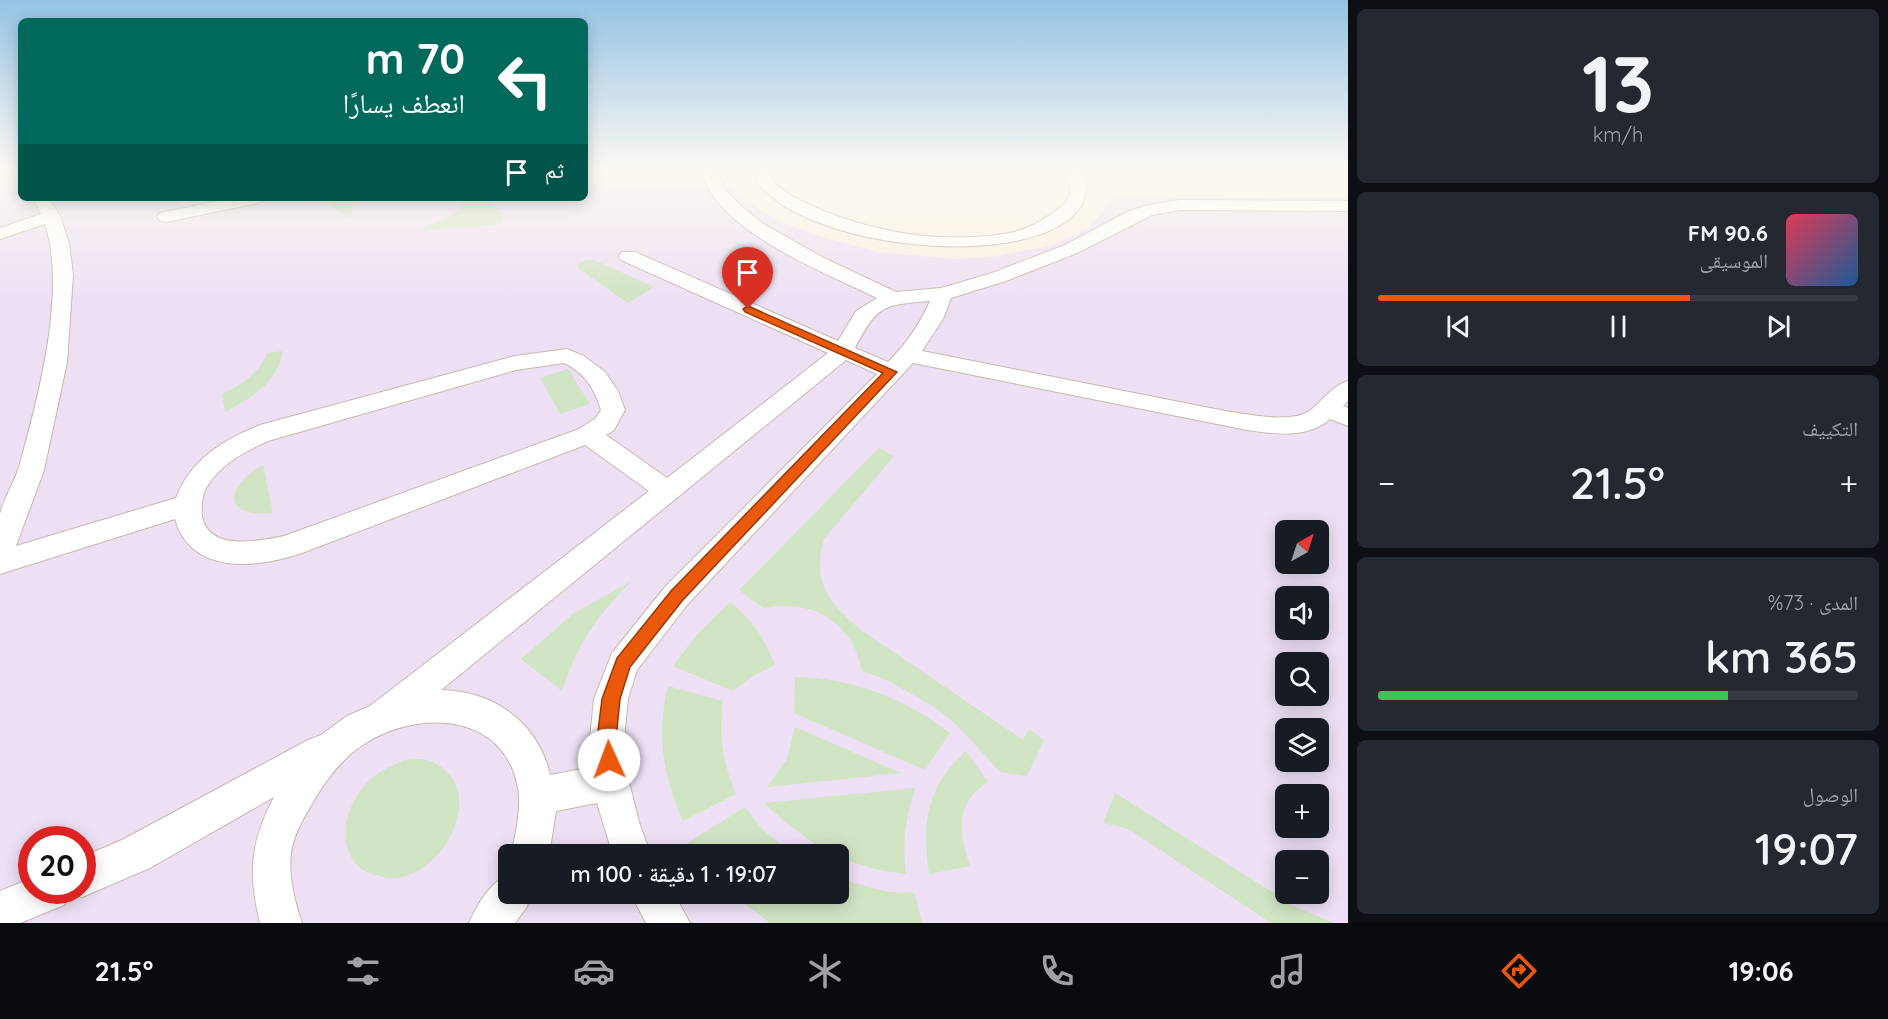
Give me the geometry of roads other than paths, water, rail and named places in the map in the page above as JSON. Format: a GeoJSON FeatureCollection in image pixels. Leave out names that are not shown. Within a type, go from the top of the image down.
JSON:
{"type":"FeatureCollection","features":[{"type":"Feature","properties":{"kind":"lane"},"geometry":{"type":"LineString","coordinates":[[0,234],[36,213]]}},
{"type":"Feature","properties":{"kind":"lane"},"geometry":{"type":"LineString","coordinates":[[0,550],[31,470],[56,362],[63,274],[60,243],[48,213]]}},
{"type":"Feature","properties":{"kind":"lane"},"geometry":{"type":"LineString","coordinates":[[166,217],[185,213]]}},
{"type":"Feature","properties":{"kind":"lane"},"geometry":{"type":"LineString","coordinates":[[740,213],[750,223],[783,244],[894,298]]}},
{"type":"Feature","properties":{"kind":"lane"},"geometry":{"type":"LineString","coordinates":[[810,213],[856,230],[909,240],[962,243],[1011,237],[1048,225],[1065,213]]}},
{"type":"Feature","properties":{"kind":"lane"},"geometry":{"type":"LineString","coordinates":[[383,716],[825,368],[843,351],[863,315],[879,304],[894,298],[943,294],[1048,258],[1142,213]]}},
{"type":"Feature","properties":{"kind":"lane"},"geometry":{"type":"LineString","coordinates":[[628,256],[843,351],[900,364],[1278,426],[1300,424],[1317,418],[1348,388]]}},
{"type":"Feature","properties":{"kind":"lane"},"geometry":{"type":"LineString","coordinates":[[628,844],[620,822],[611,782],[607,739],[611,699],[623,663],[676,596],[900,364],[933,319],[943,294]]}},
{"type":"Feature","properties":{"kind":"lane"},"geometry":{"type":"LineString","coordinates":[[567,356],[594,371],[609,394],[614,410],[605,424],[588,435],[292,545],[267,551],[244,553],[223,551],[206,543],[194,533],[187,520],[187,505],[191,490],[201,475],[214,461],[249,439],[269,431],[532,360],[567,356]]}},
{"type":"Feature","properties":{"kind":"lane"},"geometry":{"type":"LineString","coordinates":[[1326,408],[1348,418]]}},
{"type":"Feature","properties":{"kind":"lane"},"geometry":{"type":"LineString","coordinates":[[588,435],[669,492]]}},
{"type":"Feature","properties":{"kind":"lane"},"geometry":{"type":"LineString","coordinates":[[0,562],[187,505]]}},
{"type":"Feature","properties":{"kind":"lane"},"geometry":{"type":"LineString","coordinates":[[96,871],[136,854],[383,716],[410,707],[436,704],[461,707],[483,715],[503,728],[520,746],[531,769],[537,796],[536,825],[532,844]]}},
{"type":"Feature","properties":{"kind":"lane"},"geometry":{"type":"LineString","coordinates":[[281,923],[272,889],[273,847],[289,806],[312,770],[342,740]]}},
{"type":"Feature","properties":{"kind":"lane"},"geometry":{"type":"LineString","coordinates":[[537,796],[611,782]]}},
{"type":"Feature","properties":{"kind":"lane"},"geometry":{"type":"LineString","coordinates":[[0,911],[18,904]]}},
{"type":"Feature","properties":{"kind":"lane"},"geometry":{"type":"LineString","coordinates":[[490,923],[504,904]]}},
{"type":"Feature","properties":{"kind":"lane"},"geometry":{"type":"LineString","coordinates":[[657,904],[669,923]]}}]}
